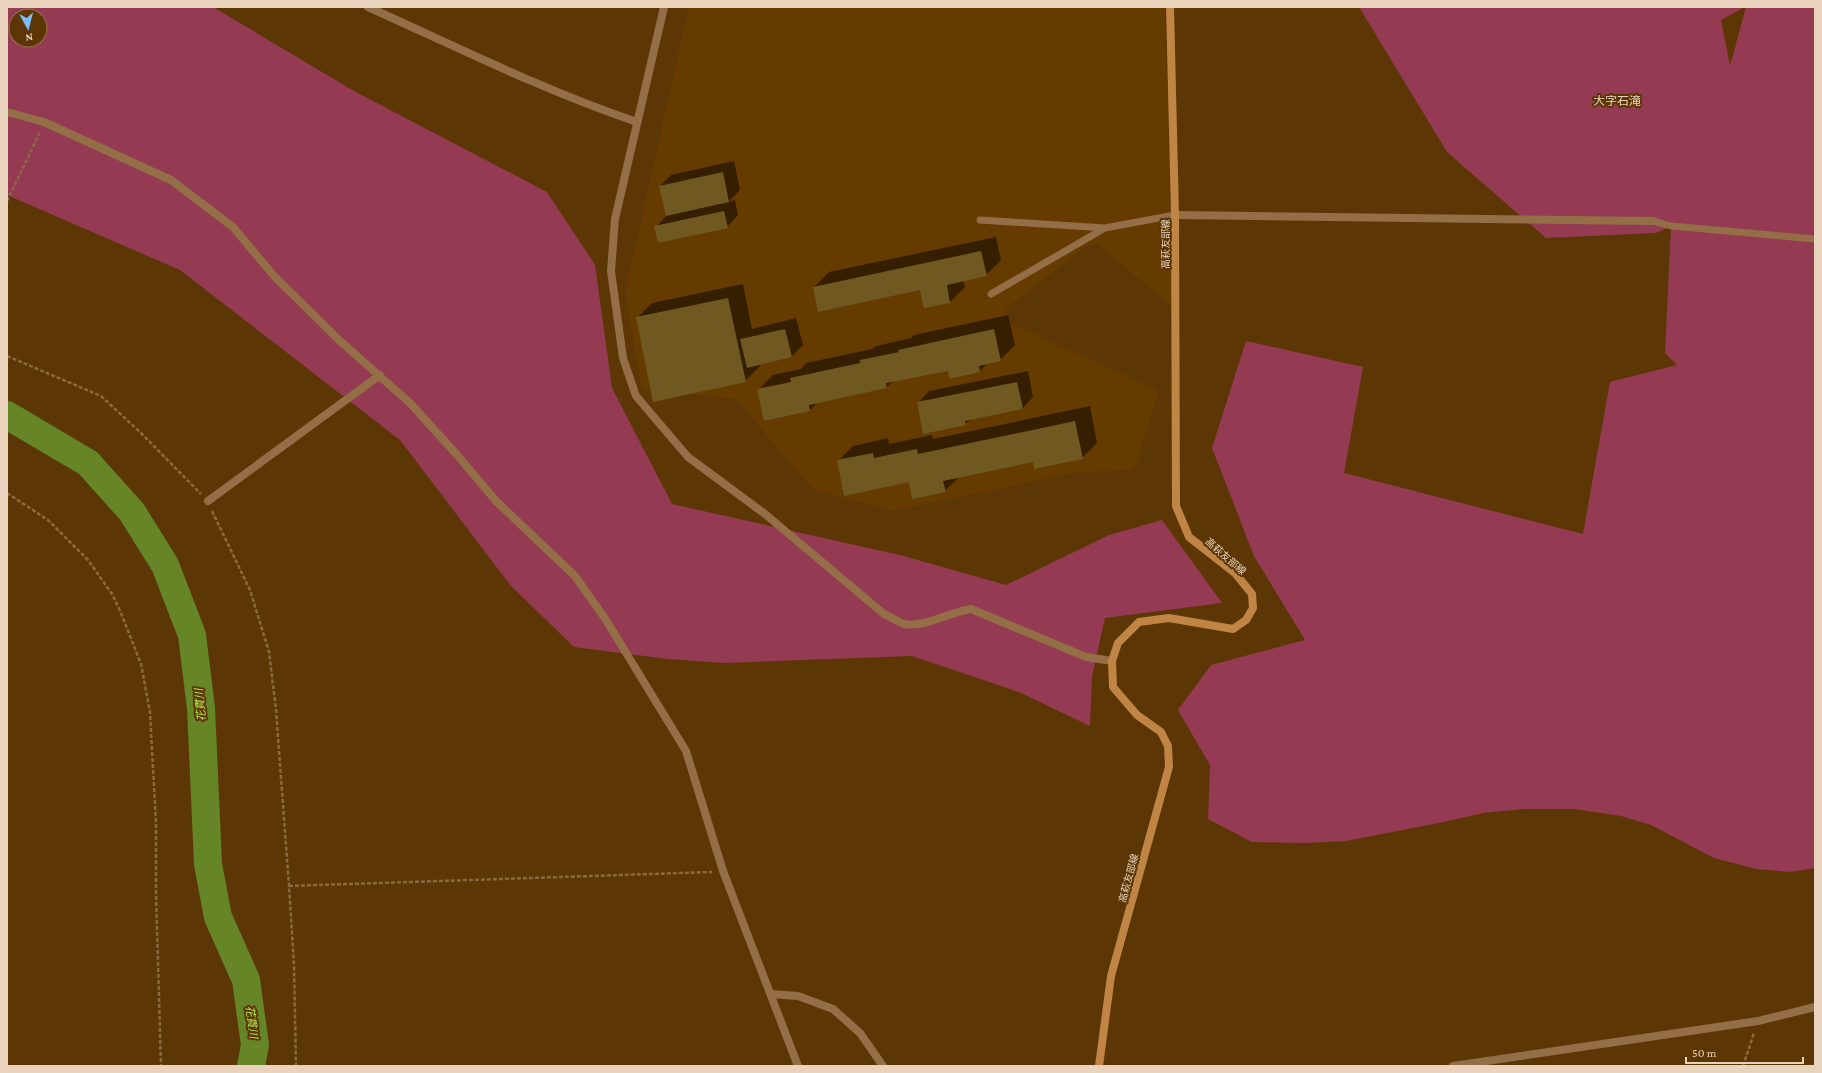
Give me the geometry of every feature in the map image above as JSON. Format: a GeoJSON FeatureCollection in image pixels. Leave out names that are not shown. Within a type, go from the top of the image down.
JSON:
{"type":"FeatureCollection","features":[{"type":"Feature","properties":{"kind":"main road","name":"高萩友部線"},"geometry":{"type":"LineString","coordinates":[[1099,1066],[1111,976],[1169,767],[1168,746],[1162,732],[1137,715],[1113,687],[1112,661],[1118,643],[1140,622],[1169,618],[1233,628],[1246,620],[1253,608],[1252,594],[1235,573],[1189,537],[1176,506],[1174,215],[1170,7]]}},
{"type":"Feature","properties":{"kind":"street"},"geometry":{"type":"LineString","coordinates":[[368,7],[528,78],[608,112],[637,122]]}},
{"type":"Feature","properties":{"kind":"street"},"geometry":{"type":"LineString","coordinates":[[664,7],[615,219],[611,271],[622,351],[636,396],[688,457],[765,514],[884,614],[904,624],[919,625],[957,611],[971,609],[1086,657],[1112,661]]}},
{"type":"Feature","properties":{"kind":"street"},"geometry":{"type":"LineString","coordinates":[[7,112],[44,122],[171,180],[233,227],[274,276],[339,340],[410,403],[496,501],[575,576],[601,614],[686,751],[723,871],[798,1066]]}},
{"type":"Feature","properties":{"kind":"street"},"geometry":{"type":"LineString","coordinates":[[1174,215],[1653,221]]}},
{"type":"Feature","properties":{"kind":"street"},"geometry":{"type":"LineString","coordinates":[[208,501],[380,375]]}},
{"type":"Feature","properties":{"kind":"street"},"geometry":{"type":"LineString","coordinates":[[771,994],[798,996],[833,1010],[860,1033],[883,1066]]}},
{"type":"Feature","properties":{"kind":"street"},"geometry":{"type":"LineString","coordinates":[[1454,1066],[1758,1021],[1815,1007]]}},
{"type":"Feature","properties":{"kind":"lane"},"geometry":{"type":"LineString","coordinates":[[980,220],[1105,228],[1174,215]]}},
{"type":"Feature","properties":{"kind":"lane"},"geometry":{"type":"LineString","coordinates":[[1653,221],[1671,226],[1815,239]]}},
{"type":"Feature","properties":{"kind":"lane"},"geometry":{"type":"LineString","coordinates":[[991,294],[1105,228]]}},
{"type":"Feature","properties":{"kind":"path"},"geometry":{"type":"LineString","coordinates":[[7,201],[44,122]]}},
{"type":"Feature","properties":{"kind":"path"},"geometry":{"type":"LineString","coordinates":[[7,356],[101,396],[142,434],[208,501],[250,590],[268,652],[276,710],[294,965],[296,1066]]}},
{"type":"Feature","properties":{"kind":"path"},"geometry":{"type":"LineString","coordinates":[[7,493],[48,520],[88,560],[112,594],[141,664],[150,712],[156,823],[156,893],[161,1066]]}},
{"type":"Feature","properties":{"kind":"path"},"geometry":{"type":"LineString","coordinates":[[289,886],[723,871]]}},
{"type":"Feature","properties":{"kind":"path"},"geometry":{"type":"LineString","coordinates":[[1743,1066],[1758,1021]]}},
{"type":"Feature","properties":{"kind":"shaded area"},"geometry":{"type":"Polygon","coordinates":[[[7,7],[213,7],[354,91],[547,192],[595,265],[612,388],[672,504],[900,555],[1006,585],[1109,535],[1162,520],[1222,603],[1105,618],[1092,676],[1090,726],[1019,692],[912,656],[724,663],[668,659],[574,647],[511,586],[400,440],[180,270],[7,195],[7,7]]]}},
{"type":"Feature","properties":{"kind":"shaded area"},"geometry":{"type":"Polygon","coordinates":[[[689,7],[1165,7],[1170,208],[1178,312],[1098,244],[1087,246],[1006,308],[1008,322],[1159,391],[1134,470],[1077,472],[892,511],[813,489],[736,399],[642,388],[625,293],[689,7]]]}},
{"type":"Feature","properties":{"kind":"shaded area"},"geometry":{"type":"Polygon","coordinates":[[[1359,7],[1745,7],[1721,20],[1730,66],[1746,7],[1815,7],[1815,868],[1791,872],[1756,869],[1714,858],[1651,825],[1621,816],[1574,809],[1524,809],[1483,813],[1346,841],[1305,843],[1252,842],[1208,819],[1210,765],[1178,710],[1211,665],[1305,640],[1254,556],[1212,448],[1246,341],[1363,367],[1344,473],[1583,534],[1610,382],[1677,365],[1665,353],[1671,226],[1656,233],[1546,238],[1447,152],[1359,7]]]}},
{"type":"Feature","properties":{"kind":"building"},"geometry":{"type":"Polygon","coordinates":[[[723,172],[729,202],[666,216],[659,186],[723,172]]]}},
{"type":"Feature","properties":{"kind":"building"},"geometry":{"type":"Polygon","coordinates":[[[724,211],[728,228],[658,243],[654,226],[724,211]]]}},
{"type":"Feature","properties":{"kind":"building"},"geometry":{"type":"Polygon","coordinates":[[[981,251],[987,276],[947,285],[950,303],[924,308],[920,290],[818,312],[813,287],[981,251]]]}},
{"type":"Feature","properties":{"kind":"building"},"geometry":{"type":"Polygon","coordinates":[[[728,298],[746,382],[653,402],[636,317],[728,298]]]}},
{"type":"Feature","properties":{"kind":"building"},"geometry":{"type":"Polygon","coordinates":[[[785,329],[792,357],[747,368],[740,339],[785,329]]]}},
{"type":"Feature","properties":{"kind":"building"},"geometry":{"type":"Polygon","coordinates":[[[994,329],[1001,361],[979,366],[980,372],[949,379],[948,371],[886,383],[887,388],[809,405],[810,411],[764,421],[757,389],[791,382],[790,378],[860,363],[860,360],[899,352],[898,350],[994,329]]]}},
{"type":"Feature","properties":{"kind":"building"},"geometry":{"type":"Polygon","coordinates":[[[1017,382],[1023,409],[965,421],[966,425],[923,434],[917,402],[1017,382]]]}},
{"type":"Feature","properties":{"kind":"building"},"geometry":{"type":"Polygon","coordinates":[[[1075,421],[1083,459],[1034,469],[1033,462],[943,481],[946,492],[912,499],[909,482],[844,496],[837,460],[873,453],[874,458],[917,449],[918,454],[1075,421]]]}},
{"type":"Feature","properties":{"kind":"waterway","name":"花貫川"},"geometry":{"type":"LineString","coordinates":[[7,415],[88,463],[132,512],[165,565],[192,635],[201,708],[208,864],[218,917],[246,980],[255,1045],[251,1066]]}},
{"type":"Feature","properties":{"kind":"district","name":"大字石滝"},"geometry":{"type":"Point","coordinates":[1617,101]}}]}
